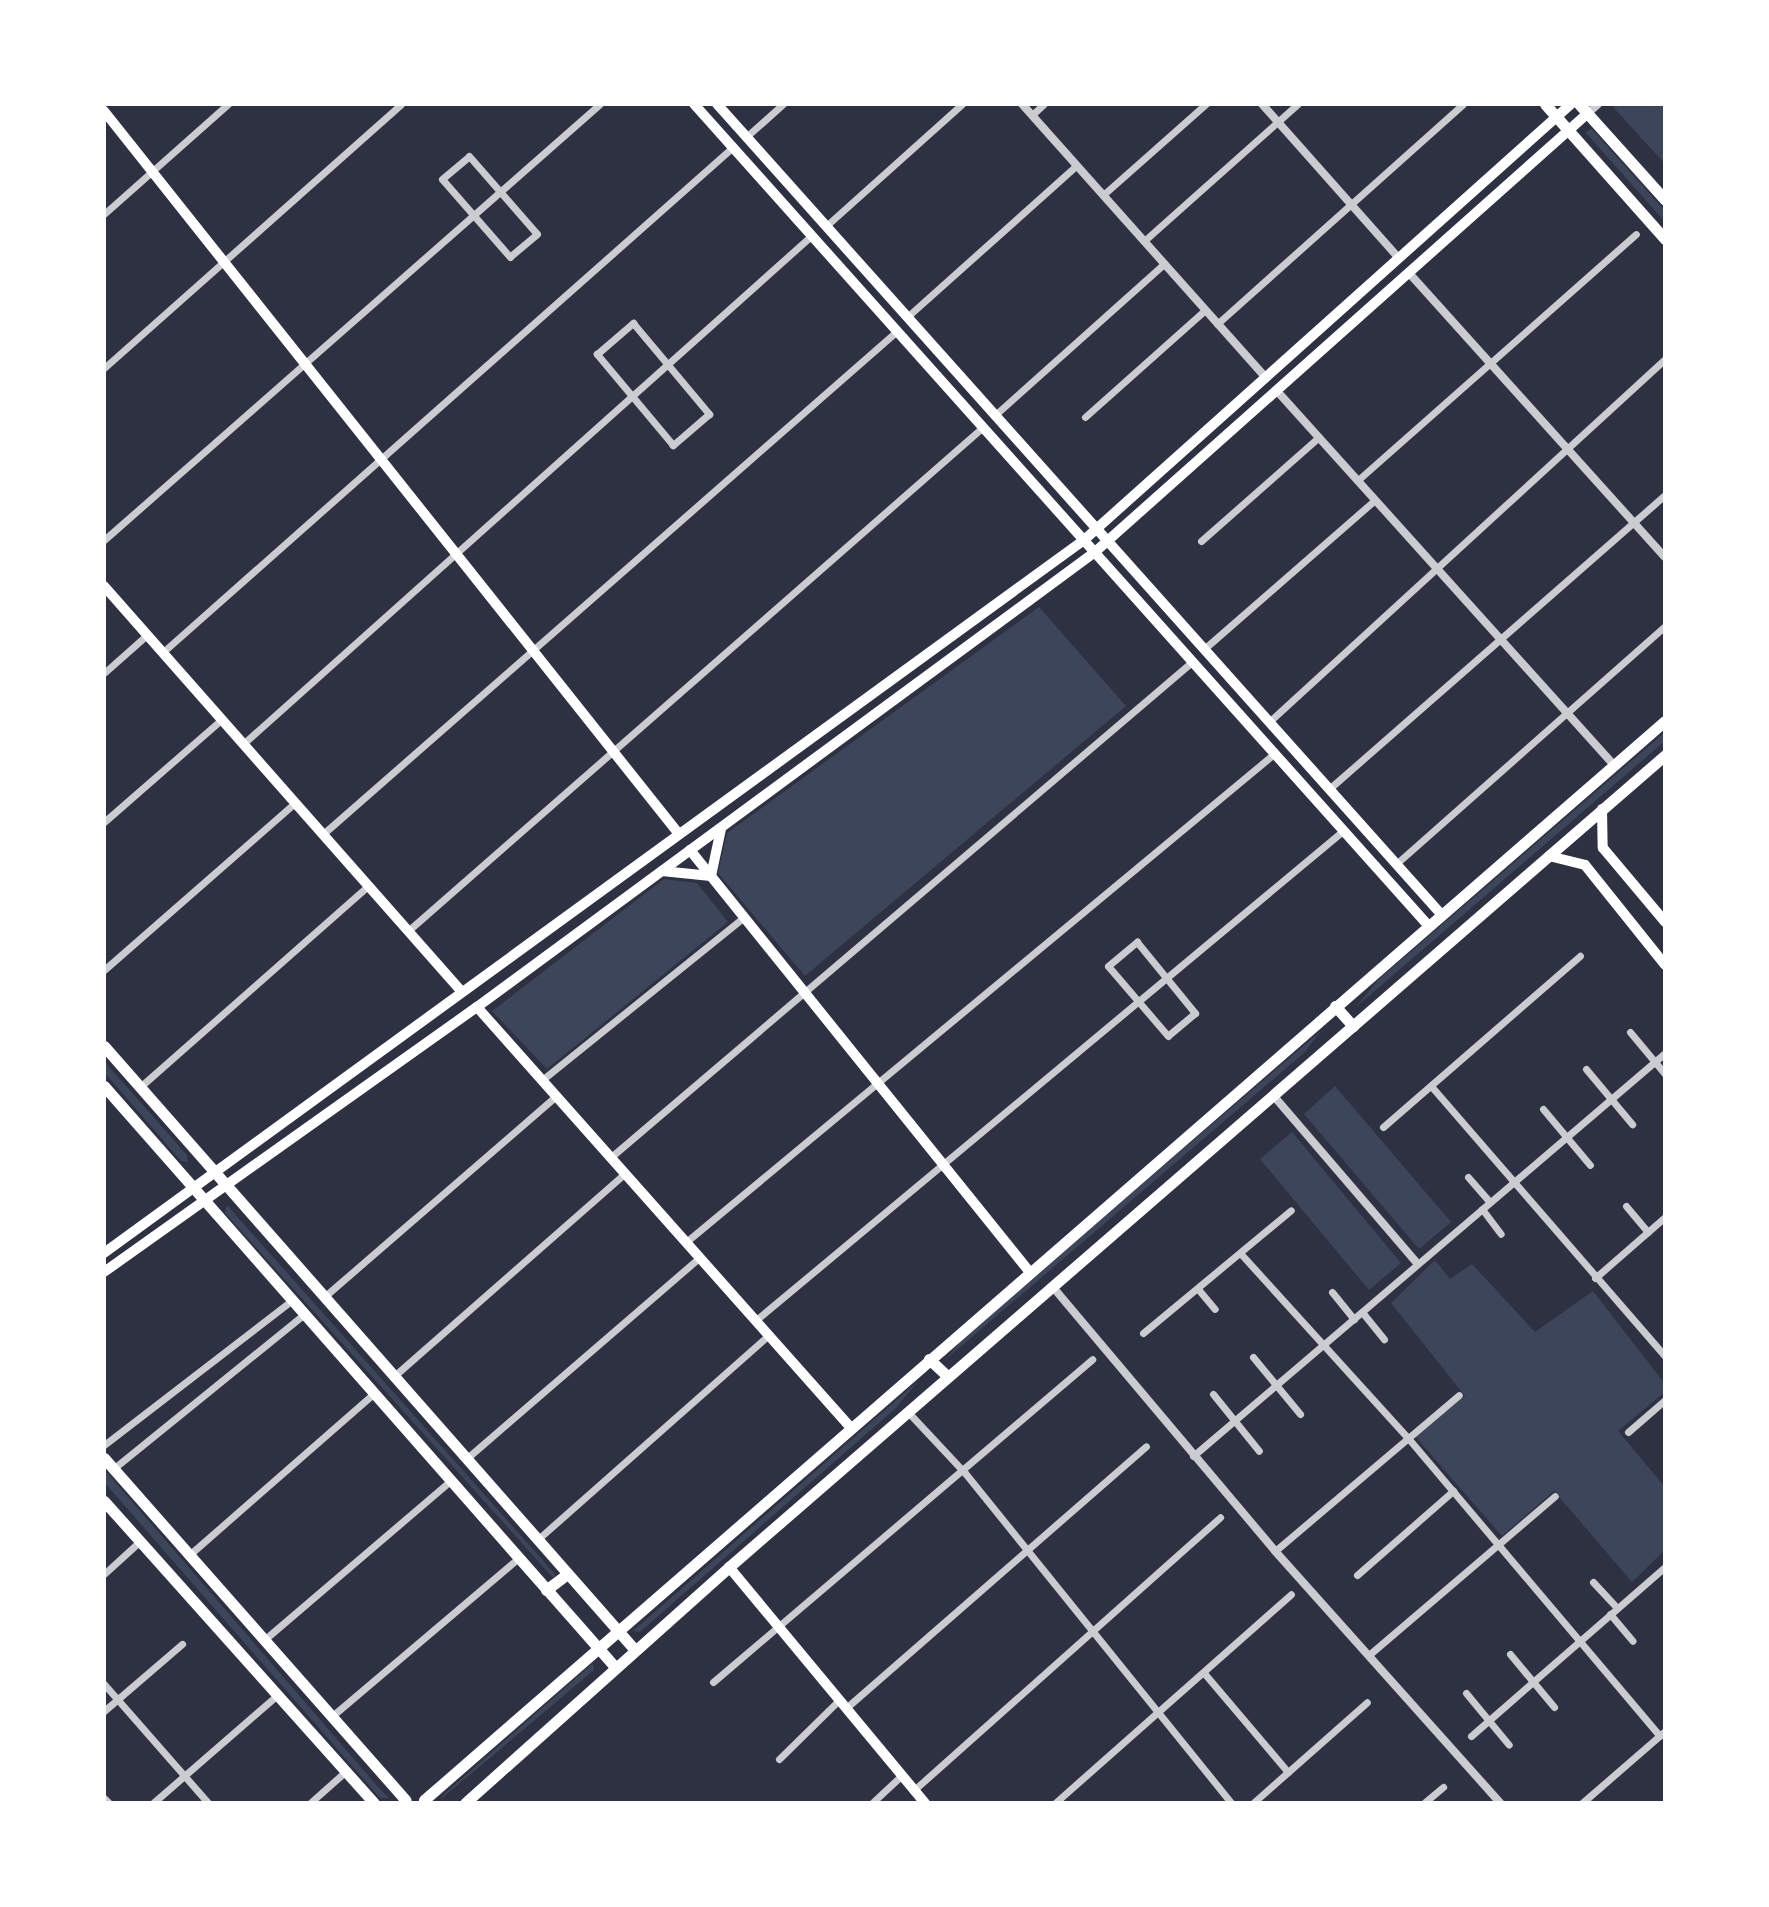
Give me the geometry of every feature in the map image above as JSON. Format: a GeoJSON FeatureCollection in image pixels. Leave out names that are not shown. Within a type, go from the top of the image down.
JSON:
{"type":"FeatureCollection","features":[{"type":"Feature","properties":{"kind":"main road"},"geometry":{"type":"LineString","coordinates":[[694,104],[1427,924]]}},
{"type":"Feature","properties":{"kind":"main road"},"geometry":{"type":"LineString","coordinates":[[717,104],[1440,913]]}},
{"type":"Feature","properties":{"kind":"main road"},"geometry":{"type":"LineString","coordinates":[[1545,104],[1665,239]]}},
{"type":"Feature","properties":{"kind":"main road"},"geometry":{"type":"LineString","coordinates":[[104,1253],[1084,540],[1397,256],[1571,104]]}},
{"type":"Feature","properties":{"kind":"main road"},"geometry":{"type":"LineString","coordinates":[[104,1272],[477,1007],[1095,552],[1568,131],[1583,109],[1665,200]]}},
{"type":"Feature","properties":{"kind":"main road"},"geometry":{"type":"LineString","coordinates":[[104,111],[678,833]]}},
{"type":"Feature","properties":{"kind":"main road"},"geometry":{"type":"LineString","coordinates":[[776,195],[789,184]]}},
{"type":"Feature","properties":{"kind":"main road"},"geometry":{"type":"LineString","coordinates":[[931,369],[943,357]]}},
{"type":"Feature","properties":{"kind":"main road"},"geometry":{"type":"LineString","coordinates":[[1138,491],[1149,504]]}},
{"type":"Feature","properties":{"kind":"main road"},"geometry":{"type":"LineString","coordinates":[[104,586],[462,992]]}},
{"type":"Feature","properties":{"kind":"main road"},"geometry":{"type":"LineString","coordinates":[[885,684],[896,699]]}},
{"type":"Feature","properties":{"kind":"main road"},"geometry":{"type":"LineString","coordinates":[[104,1458],[404,1802],[427,1801],[1028,1270],[1665,721]]}},
{"type":"Feature","properties":{"kind":"main road"},"geometry":{"type":"LineString","coordinates":[[465,1803],[947,1376],[1665,755]]}},
{"type":"Feature","properties":{"kind":"main road"},"geometry":{"type":"LineString","coordinates":[[1602,809],[1603,848],[1665,922]]}},
{"type":"Feature","properties":{"kind":"main road"},"geometry":{"type":"LineString","coordinates":[[711,876],[721,827]]}},
{"type":"Feature","properties":{"kind":"main road"},"geometry":{"type":"LineString","coordinates":[[690,850],[1028,1270]]}},
{"type":"Feature","properties":{"kind":"main road"},"geometry":{"type":"LineString","coordinates":[[1549,856],[1585,865],[1665,965]]}},
{"type":"Feature","properties":{"kind":"main road"},"geometry":{"type":"LineString","coordinates":[[662,871],[711,876]]}},
{"type":"Feature","properties":{"kind":"main road"},"geometry":{"type":"LineString","coordinates":[[1395,885],[1406,875]]}},
{"type":"Feature","properties":{"kind":"main road"},"geometry":{"type":"LineString","coordinates":[[568,914],[580,931]]}},
{"type":"Feature","properties":{"kind":"main road"},"geometry":{"type":"LineString","coordinates":[[1335,1006],[1353,1026]]}},
{"type":"Feature","properties":{"kind":"main road"},"geometry":{"type":"LineString","coordinates":[[477,1007],[851,1428]]}},
{"type":"Feature","properties":{"kind":"main road"},"geometry":{"type":"LineString","coordinates":[[104,1046],[225,1188],[635,1650]]}},
{"type":"Feature","properties":{"kind":"main road"},"geometry":{"type":"LineString","coordinates":[[106,1092],[615,1667]]}},
{"type":"Feature","properties":{"kind":"main road"},"geometry":{"type":"LineString","coordinates":[[929,1359],[947,1376]]}},
{"type":"Feature","properties":{"kind":"main road"},"geometry":{"type":"LineString","coordinates":[[104,1501],[374,1803]]}},
{"type":"Feature","properties":{"kind":"main road"},"geometry":{"type":"LineString","coordinates":[[729,1567],[925,1803]]}},
{"type":"Feature","properties":{"kind":"main road"},"geometry":{"type":"LineString","coordinates":[[546,1590],[567,1574]]}},
{"type":"Feature","properties":{"kind":"main road"},"geometry":{"type":"LineString","coordinates":[[476,1803],[491,1778]]}},
{"type":"Feature","properties":{"kind":"street"},"geometry":{"type":"LineString","coordinates":[[104,214],[228,104]]}},
{"type":"Feature","properties":{"kind":"street"},"geometry":{"type":"LineString","coordinates":[[104,368],[401,104]]}},
{"type":"Feature","properties":{"kind":"street"},"geometry":{"type":"LineString","coordinates":[[104,540],[472,213],[600,104]]}},
{"type":"Feature","properties":{"kind":"street"},"geometry":{"type":"LineString","coordinates":[[746,137],[783,104]]}},
{"type":"Feature","properties":{"kind":"street"},"geometry":{"type":"LineString","coordinates":[[826,226],[962,104]]}},
{"type":"Feature","properties":{"kind":"street"},"geometry":{"type":"LineString","coordinates":[[1022,104],[1264,376]]}},
{"type":"Feature","properties":{"kind":"street"},"geometry":{"type":"LineString","coordinates":[[1032,115],[1044,104]]}},
{"type":"Feature","properties":{"kind":"street"},"geometry":{"type":"LineString","coordinates":[[1103,195],[1206,104]]}},
{"type":"Feature","properties":{"kind":"street"},"geometry":{"type":"LineString","coordinates":[[1262,104],[1397,256]]}},
{"type":"Feature","properties":{"kind":"street"},"geometry":{"type":"LineString","coordinates":[[1144,241],[1298,104]]}},
{"type":"Feature","properties":{"kind":"street"},"geometry":{"type":"LineString","coordinates":[[1217,324],[1463,104]]}},
{"type":"Feature","properties":{"kind":"street"},"geometry":{"type":"LineString","coordinates":[[1583,109],[1598,104]]}},
{"type":"Feature","properties":{"kind":"street"},"geometry":{"type":"LineString","coordinates":[[163,652],[733,147]]}},
{"type":"Feature","properties":{"kind":"street"},"geometry":{"type":"LineString","coordinates":[[469,156],[499,190],[537,234],[510,257],[442,179],[469,156]]}},
{"type":"Feature","properties":{"kind":"street"},"geometry":{"type":"LineString","coordinates":[[907,317],[1076,166]]}},
{"type":"Feature","properties":{"kind":"street"},"geometry":{"type":"LineString","coordinates":[[1358,480],[1636,234]]}},
{"type":"Feature","properties":{"kind":"street"},"geometry":{"type":"LineString","coordinates":[[243,744],[812,235]]}},
{"type":"Feature","properties":{"kind":"street"},"geometry":{"type":"LineString","coordinates":[[995,415],[1164,264]]}},
{"type":"Feature","properties":{"kind":"street"},"geometry":{"type":"LineString","coordinates":[[1409,273],[1665,557]]}},
{"type":"Feature","properties":{"kind":"street"},"geometry":{"type":"LineString","coordinates":[[1085,417],[1205,310]]}},
{"type":"Feature","properties":{"kind":"street"},"geometry":{"type":"LineString","coordinates":[[633,323],[666,363],[709,414],[673,445],[597,354],[633,323]]}},
{"type":"Feature","properties":{"kind":"street"},"geometry":{"type":"LineString","coordinates":[[323,834],[531,648],[897,331]]}},
{"type":"Feature","properties":{"kind":"street"},"geometry":{"type":"LineString","coordinates":[[1269,722],[1665,359]]}},
{"type":"Feature","properties":{"kind":"street"},"geometry":{"type":"LineString","coordinates":[[1277,391],[1613,764]]}},
{"type":"Feature","properties":{"kind":"street"},"geometry":{"type":"LineString","coordinates":[[409,930],[983,427]]}},
{"type":"Feature","properties":{"kind":"street"},"geometry":{"type":"LineString","coordinates":[[1201,541],[1319,437]]}},
{"type":"Feature","properties":{"kind":"street"},"geometry":{"type":"LineString","coordinates":[[1329,789],[1665,495]]}},
{"type":"Feature","properties":{"kind":"street"},"geometry":{"type":"LineString","coordinates":[[1204,649],[1375,500]]}},
{"type":"Feature","properties":{"kind":"street"},"geometry":{"type":"LineString","coordinates":[[1396,864],[1665,626]]}},
{"type":"Feature","properties":{"kind":"street"},"geometry":{"type":"LineString","coordinates":[[104,673],[147,635]]}},
{"type":"Feature","properties":{"kind":"street"},"geometry":{"type":"LineString","coordinates":[[611,1157],[1193,661]]}},
{"type":"Feature","properties":{"kind":"street"},"geometry":{"type":"LineString","coordinates":[[104,822],[221,720]]}},
{"type":"Feature","properties":{"kind":"street"},"geometry":{"type":"LineString","coordinates":[[686,1242],[783,1165],[1275,753]]}},
{"type":"Feature","properties":{"kind":"street"},"geometry":{"type":"LineString","coordinates":[[104,970],[295,803]]}},
{"type":"Feature","properties":{"kind":"street"},"geometry":{"type":"LineString","coordinates":[[756,1320],[1344,830]]}},
{"type":"Feature","properties":{"kind":"street"},"geometry":{"type":"LineString","coordinates":[[140,1087],[368,886]]}},
{"type":"Feature","properties":{"kind":"street"},"geometry":{"type":"LineString","coordinates":[[542,1080],[744,917]]}},
{"type":"Feature","properties":{"kind":"street"},"geometry":{"type":"LineString","coordinates":[[1137,942],[1165,977],[1195,1013],[1168,1036],[1108,966],[1137,942]]}},
{"type":"Feature","properties":{"kind":"street"},"geometry":{"type":"LineString","coordinates":[[1383,1127],[1580,956]]}},
{"type":"Feature","properties":{"kind":"street"},"geometry":{"type":"LineString","coordinates":[[1630,1032],[1665,1074]]}},
{"type":"Feature","properties":{"kind":"street"},"geometry":{"type":"LineString","coordinates":[[1193,1456],[1665,1053]]}},
{"type":"Feature","properties":{"kind":"street"},"geometry":{"type":"LineString","coordinates":[[1586,1069],[1632,1124]]}},
{"type":"Feature","properties":{"kind":"street"},"geometry":{"type":"LineString","coordinates":[[1431,1086],[1665,1356]]}},
{"type":"Feature","properties":{"kind":"street"},"geometry":{"type":"LineString","coordinates":[[1273,1095],[1417,1263]]}},
{"type":"Feature","properties":{"kind":"street"},"geometry":{"type":"LineString","coordinates":[[324,1297],[556,1096]]}},
{"type":"Feature","properties":{"kind":"street"},"geometry":{"type":"LineString","coordinates":[[1543,1109],[1590,1165]]}},
{"type":"Feature","properties":{"kind":"street"},"geometry":{"type":"LineString","coordinates":[[393,1377],[625,1173]]}},
{"type":"Feature","properties":{"kind":"street"},"geometry":{"type":"LineString","coordinates":[[1468,1177],[1490,1202]]}},
{"type":"Feature","properties":{"kind":"street"},"geometry":{"type":"LineString","coordinates":[[1626,1206],[1648,1232]]}},
{"type":"Feature","properties":{"kind":"street"},"geometry":{"type":"LineString","coordinates":[[1482,1209],[1501,1234]]}},
{"type":"Feature","properties":{"kind":"street"},"geometry":{"type":"LineString","coordinates":[[1143,1333],[1291,1210]]}},
{"type":"Feature","properties":{"kind":"street"},"geometry":{"type":"LineString","coordinates":[[1595,1278],[1665,1217]]}},
{"type":"Feature","properties":{"kind":"street"},"geometry":{"type":"LineString","coordinates":[[1241,1254],[1408,1438],[1662,1734],[1582,1803]]}},
{"type":"Feature","properties":{"kind":"street"},"geometry":{"type":"LineString","coordinates":[[466,1459],[700,1257]]}},
{"type":"Feature","properties":{"kind":"street"},"geometry":{"type":"LineString","coordinates":[[1052,1286],[1275,1551],[1500,1803]]}},
{"type":"Feature","properties":{"kind":"street"},"geometry":{"type":"LineString","coordinates":[[1198,1289],[1215,1309]]}},
{"type":"Feature","properties":{"kind":"street"},"geometry":{"type":"LineString","coordinates":[[1332,1292],[1354,1319]]}},
{"type":"Feature","properties":{"kind":"street"},"geometry":{"type":"LineString","coordinates":[[104,1445],[291,1301]]}},
{"type":"Feature","properties":{"kind":"street"},"geometry":{"type":"LineString","coordinates":[[1362,1312],[1384,1339]]}},
{"type":"Feature","properties":{"kind":"street"},"geometry":{"type":"LineString","coordinates":[[113,1469],[303,1315]]}},
{"type":"Feature","properties":{"kind":"street"},"geometry":{"type":"LineString","coordinates":[[537,1540],[769,1335]]}},
{"type":"Feature","properties":{"kind":"street"},"geometry":{"type":"LineString","coordinates":[[1253,1357],[1300,1414]]}},
{"type":"Feature","properties":{"kind":"street"},"geometry":{"type":"LineString","coordinates":[[713,1682],[965,1473],[1092,1359]]}},
{"type":"Feature","properties":{"kind":"street"},"geometry":{"type":"LineString","coordinates":[[1213,1394],[1259,1451]]}},
{"type":"Feature","properties":{"kind":"street"},"geometry":{"type":"LineString","coordinates":[[188,1556],[372,1395]]}},
{"type":"Feature","properties":{"kind":"street"},"geometry":{"type":"LineString","coordinates":[[1275,1551],[1459,1395]]}},
{"type":"Feature","properties":{"kind":"street"},"geometry":{"type":"LineString","coordinates":[[1628,1432],[1665,1400]]}},
{"type":"Feature","properties":{"kind":"street"},"geometry":{"type":"LineString","coordinates":[[907,1411],[965,1473],[1157,1716],[1231,1803]]}},
{"type":"Feature","properties":{"kind":"street"},"geometry":{"type":"LineString","coordinates":[[779,1759],[1146,1446]]}},
{"type":"Feature","properties":{"kind":"street"},"geometry":{"type":"LineString","coordinates":[[263,1641],[354,1559],[450,1481]]}},
{"type":"Feature","properties":{"kind":"street"},"geometry":{"type":"LineString","coordinates":[[1357,1575],[1453,1491]]}},
{"type":"Feature","properties":{"kind":"street"},"geometry":{"type":"LineString","coordinates":[[1370,1654],[1555,1496]]}},
{"type":"Feature","properties":{"kind":"street"},"geometry":{"type":"LineString","coordinates":[[914,1790],[1220,1517]]}},
{"type":"Feature","properties":{"kind":"street"},"geometry":{"type":"LineString","coordinates":[[104,1574],[139,1542]]}},
{"type":"Feature","properties":{"kind":"street"},"geometry":{"type":"LineString","coordinates":[[331,1717],[517,1559]]}},
{"type":"Feature","properties":{"kind":"street"},"geometry":{"type":"LineString","coordinates":[[1471,1736],[1665,1567]]}},
{"type":"Feature","properties":{"kind":"street"},"geometry":{"type":"LineString","coordinates":[[1593,1582],[1633,1641]]}},
{"type":"Feature","properties":{"kind":"street"},"geometry":{"type":"LineString","coordinates":[[1055,1803],[1157,1716],[1291,1594]]}},
{"type":"Feature","properties":{"kind":"street"},"geometry":{"type":"LineString","coordinates":[[104,1711],[182,1644]]}},
{"type":"Feature","properties":{"kind":"street"},"geometry":{"type":"LineString","coordinates":[[1510,1654],[1554,1707]]}},
{"type":"Feature","properties":{"kind":"street"},"geometry":{"type":"LineString","coordinates":[[1204,1673],[1288,1772]]}},
{"type":"Feature","properties":{"kind":"street"},"geometry":{"type":"LineString","coordinates":[[104,1684],[208,1803]]}},
{"type":"Feature","properties":{"kind":"street"},"geometry":{"type":"LineString","coordinates":[[1466,1693],[1509,1745]]}},
{"type":"Feature","properties":{"kind":"street"},"geometry":{"type":"LineString","coordinates":[[153,1803],[276,1696]]}},
{"type":"Feature","properties":{"kind":"street"},"geometry":{"type":"LineString","coordinates":[[1253,1803],[1367,1702]]}},
{"type":"Feature","properties":{"kind":"street"},"geometry":{"type":"LineString","coordinates":[[310,1803],[346,1771]]}},
{"type":"Feature","properties":{"kind":"street"},"geometry":{"type":"LineString","coordinates":[[872,1803],[902,1775]]}},
{"type":"Feature","properties":{"kind":"street"},"geometry":{"type":"LineString","coordinates":[[1424,1803],[1443,1787]]}},
{"type":"Feature","properties":{"kind":"street"},"geometry":{"type":"LineString","coordinates":[[104,1798],[109,1803]]}},
{"type":"Feature","properties":{"kind":"shaded area"},"geometry":{"type":"Polygon","coordinates":[[[1617,104],[1665,104],[1665,164],[1613,107],[1617,104]]]}},
{"type":"Feature","properties":{"kind":"shaded area"},"geometry":{"type":"Polygon","coordinates":[[[1592,129],[1665,211],[1665,222],[1585,132],[1592,129]]]}},
{"type":"Feature","properties":{"kind":"shaded area"},"geometry":{"type":"Polygon","coordinates":[[[1039,607],[1126,706],[805,976],[718,873],[727,833],[1039,607]]]}},
{"type":"Feature","properties":{"kind":"shaded area"},"geometry":{"type":"Polygon","coordinates":[[[1665,732],[1665,741],[1355,1008],[1378,980],[1665,732]]]}},
{"type":"Feature","properties":{"kind":"shaded area"},"geometry":{"type":"Polygon","coordinates":[[[664,879],[697,883],[728,922],[547,1069],[492,1011],[664,879]]]}},
{"type":"Feature","properties":{"kind":"shaded area"},"geometry":{"type":"Polygon","coordinates":[[[1322,1030],[1304,1053],[945,1360],[966,1335],[1322,1030]]]}},
{"type":"Feature","properties":{"kind":"shaded area"},"geometry":{"type":"Polygon","coordinates":[[[104,1061],[187,1155],[188,1162],[181,1161],[104,1072],[104,1061]]]}},
{"type":"Feature","properties":{"kind":"shaded area"},"geometry":{"type":"Polygon","coordinates":[[[1335,1086],[1451,1222],[1419,1249],[1304,1114],[1335,1086]]]}},
{"type":"Feature","properties":{"kind":"shaded area"},"geometry":{"type":"Polygon","coordinates":[[[1292,1132],[1401,1263],[1369,1290],[1260,1159],[1292,1132]]]}},
{"type":"Feature","properties":{"kind":"shaded area"},"geometry":{"type":"Polygon","coordinates":[[[227,1205],[555,1574],[554,1579],[225,1213],[227,1205]]]}},
{"type":"Feature","properties":{"kind":"shaded area"},"geometry":{"type":"Polygon","coordinates":[[[1435,1260],[1450,1279],[1472,1264],[1535,1332],[1593,1291],[1665,1384],[1665,1392],[1618,1431],[1665,1487],[1665,1550],[1632,1582],[1554,1491],[1502,1536],[1413,1434],[1465,1396],[1391,1303],[1435,1260]]]}},
{"type":"Feature","properties":{"kind":"shaded area"},"geometry":{"type":"Polygon","coordinates":[[[918,1381],[896,1408],[640,1632],[633,1631],[918,1381]]]}},
{"type":"Feature","properties":{"kind":"shaded area"},"geometry":{"type":"Polygon","coordinates":[[[104,1469],[389,1798],[380,1798],[104,1482],[104,1469]]]}},
{"type":"Feature","properties":{"kind":"shaded area"},"geometry":{"type":"Polygon","coordinates":[[[593,1663],[594,1670],[440,1800],[443,1795],[593,1663]]]}}]}
